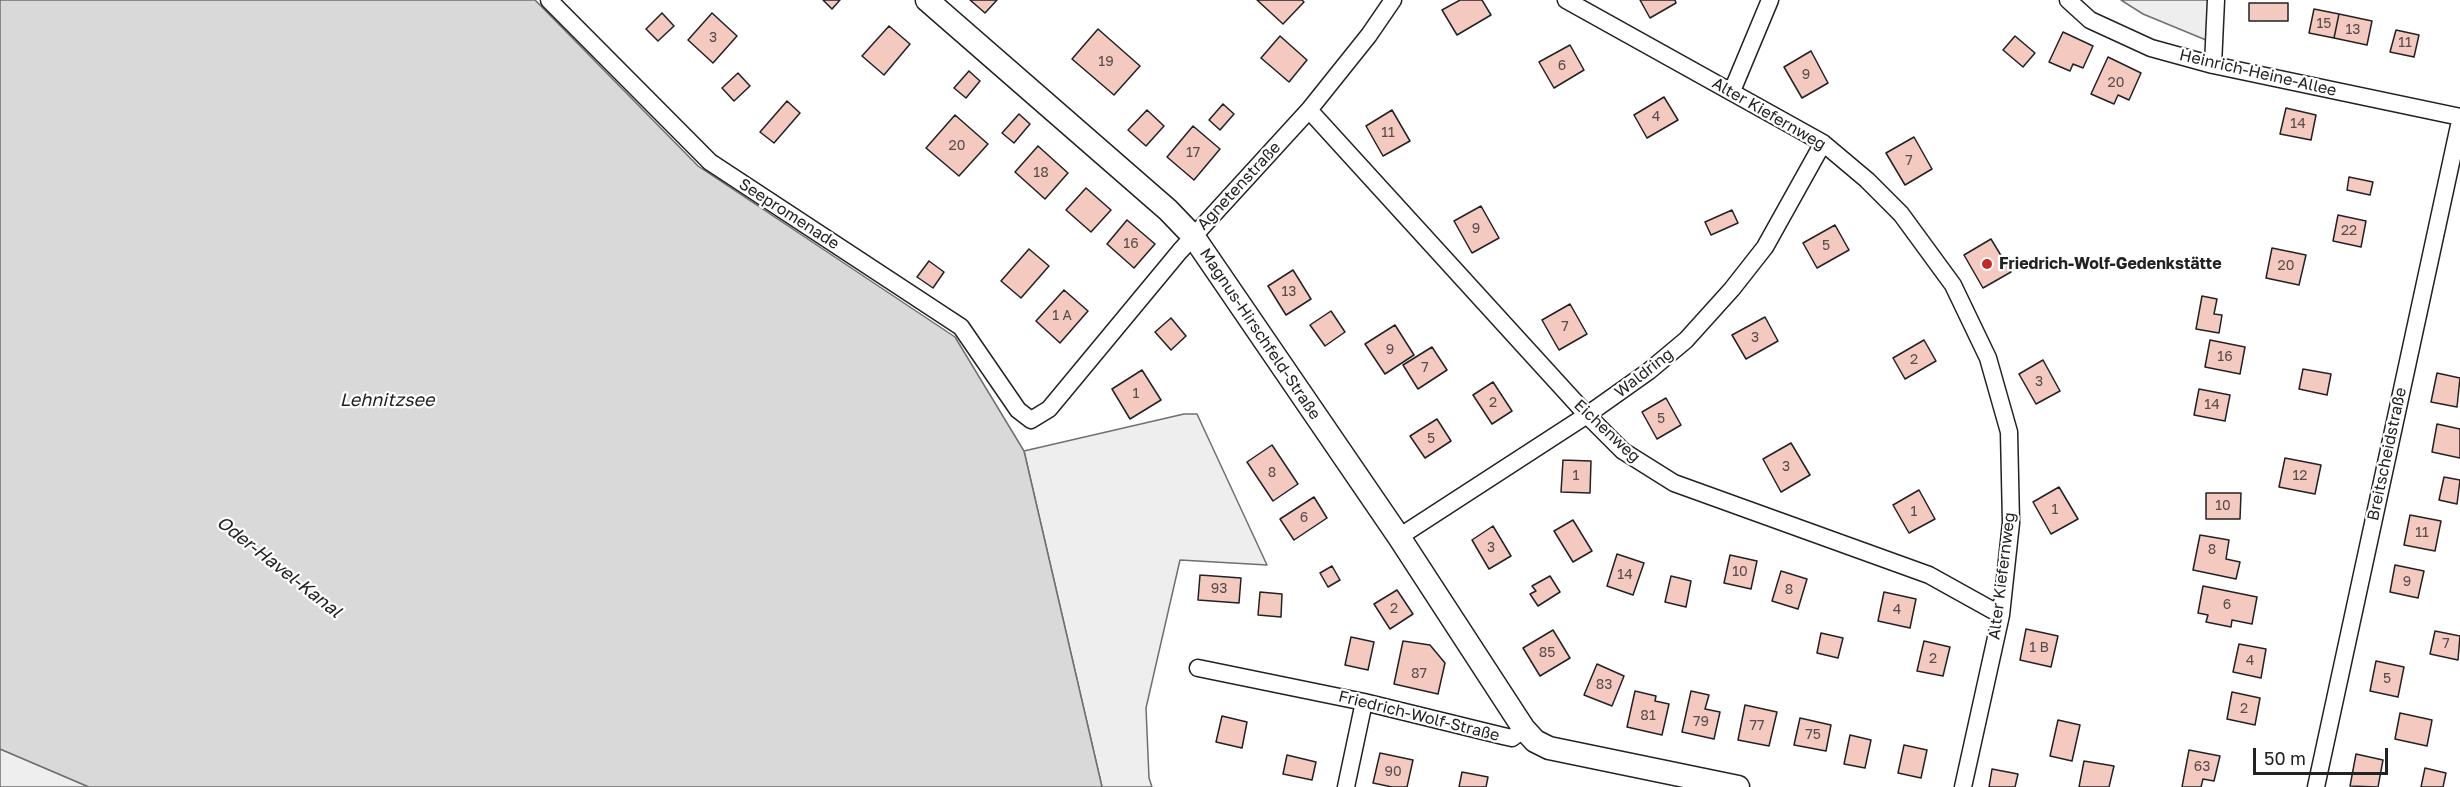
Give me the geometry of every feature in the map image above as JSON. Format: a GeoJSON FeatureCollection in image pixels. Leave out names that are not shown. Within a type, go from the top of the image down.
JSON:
{"type":"FeatureCollection","features":[{"type":"Feature","properties":{"kind":"street","name":"Seepromenade"},"geometry":{"type":"LineString","coordinates":[[549,0],[710,162],[961,327],[1018,410],[1031,420]]}},
{"type":"Feature","properties":{"kind":"street","name":"Magnus-Hirschfeld-Straße"},"geometry":{"type":"LineString","coordinates":[[927,0],[1168,210],[1193,236],[1399,537],[1524,729]]}},
{"type":"Feature","properties":{"kind":"street","name":"Agnetenstraße"},"geometry":{"type":"LineString","coordinates":[[1031,420],[1049,409],[1193,236],[1309,110],[1369,35],[1393,0]]}},
{"type":"Feature","properties":{"kind":"street","name":"Alter Kiefernweg"},"geometry":{"type":"LineString","coordinates":[[1566,0],[1823,143],[1867,180],[1900,213],[1953,285],[1988,358],[2010,432],[2011,523],[2001,615],[1963,787]]}},
{"type":"Feature","properties":{"kind":"street"},"geometry":{"type":"LineString","coordinates":[[1732,91],[1770,0]]}},
{"type":"Feature","properties":{"kind":"street","name":"Heinrich-Heine-Allee"},"geometry":{"type":"LineString","coordinates":[[2067,0],[2090,20],[2151,48],[2213,65],[2460,119]]}},
{"type":"Feature","properties":{"kind":"street"},"geometry":{"type":"LineString","coordinates":[[2213,65],[2216,0]]}},
{"type":"Feature","properties":{"kind":"street","name":"Eichenweg"},"geometry":{"type":"LineString","coordinates":[[1309,110],[1587,415],[1623,451],[1674,483],[1929,575],[2001,615]]}},
{"type":"Feature","properties":{"kind":"street","name":"Breitscheidstraße"},"geometry":{"type":"LineString","coordinates":[[2316,787],[2460,119]]}},
{"type":"Feature","properties":{"kind":"street","name":"Waldring"},"geometry":{"type":"LineString","coordinates":[[1399,537],[1587,415],[1649,371],[1686,340],[1765,247],[1823,143]]}},
{"type":"Feature","properties":{"kind":"street","name":"Friedrich-Wolf-Straße"},"geometry":{"type":"LineString","coordinates":[[1198,668],[1364,702],[1512,738],[1524,729],[1535,741],[1549,748],[1738,787]]}},
{"type":"Feature","properties":{"kind":"street"},"geometry":{"type":"LineString","coordinates":[[1347,787],[1364,702]]}},
{"type":"Feature","properties":{"kind":"shaded area"},"geometry":{"type":"Polygon","coordinates":[[[2121,0],[2208,0],[2206,40],[2143,14],[2121,0]]]}},
{"type":"Feature","properties":{"kind":"shaded area"},"geometry":{"type":"Polygon","coordinates":[[[1184,414],[1197,414],[1267,565],[1180,560],[1146,708],[1149,778],[1152,787],[1102,787],[1024,451],[1184,414]]]}},
{"type":"Feature","properties":{"kind":"shaded area"},"geometry":{"type":"Polygon","coordinates":[[[0,749],[89,787],[0,787],[0,749]]]}},
{"type":"Feature","properties":{"kind":"water","name":"Lehnitzsee"},"geometry":{"type":"Polygon","coordinates":[[[0,0],[535,0],[698,166],[955,337],[1024,451],[1102,787],[89,787],[0,749],[0,0]]]}},
{"type":"Feature","properties":{"kind":"building"},"geometry":{"type":"Polygon","coordinates":[[[823,0],[840,0],[832,9],[823,0]]]}},
{"type":"Feature","properties":{"kind":"building"},"geometry":{"type":"Polygon","coordinates":[[[970,0],[997,0],[985,13],[970,0]]]}},
{"type":"Feature","properties":{"kind":"building"},"geometry":{"type":"Polygon","coordinates":[[[1257,0],[1302,0],[1304,2],[1283,24],[1257,0]]]}},
{"type":"Feature","properties":{"kind":"building"},"geometry":{"type":"Polygon","coordinates":[[[1460,0],[1482,0],[1491,15],[1457,35],[1442,10],[1460,0]]]}},
{"type":"Feature","properties":{"kind":"building"},"geometry":{"type":"Polygon","coordinates":[[[1640,0],[1675,0],[1676,3],[1650,18],[1640,0]]]}},
{"type":"Feature","properties":{"kind":"building"},"geometry":{"type":"Polygon","coordinates":[[[2249,3],[2288,3],[2288,21],[2249,21],[2249,3]]]}},
{"type":"Feature","properties":{"kind":"building"},"geometry":{"type":"Polygon","coordinates":[[[2314,9],[2339,14],[2334,38],[2309,33],[2314,9]]]}},
{"type":"Feature","properties":{"kind":"building"},"geometry":{"type":"Polygon","coordinates":[[[662,13],[674,26],[658,41],[646,29],[662,13]]]}},
{"type":"Feature","properties":{"kind":"building"},"geometry":{"type":"Polygon","coordinates":[[[712,13],[737,36],[713,63],[688,40],[712,13]]]}},
{"type":"Feature","properties":{"kind":"building"},"geometry":{"type":"Polygon","coordinates":[[[2339,14],[2372,21],[2367,45],[2334,38],[2339,14]]]}},
{"type":"Feature","properties":{"kind":"building"},"geometry":{"type":"Polygon","coordinates":[[[889,26],[910,44],[884,75],[862,56],[889,26]]]}},
{"type":"Feature","properties":{"kind":"building"},"geometry":{"type":"Polygon","coordinates":[[[1098,29],[1140,66],[1114,95],[1072,59],[1098,29]]]}},
{"type":"Feature","properties":{"kind":"building"},"geometry":{"type":"Polygon","coordinates":[[[2396,30],[2419,35],[2414,57],[2390,52],[2396,30]]]}},
{"type":"Feature","properties":{"kind":"building"},"geometry":{"type":"Polygon","coordinates":[[[2063,32],[2093,46],[2083,68],[2073,64],[2070,71],[2049,62],[2063,32]]]}},
{"type":"Feature","properties":{"kind":"building"},"geometry":{"type":"Polygon","coordinates":[[[1280,36],[1307,60],[1289,82],[1261,58],[1280,36]]]}},
{"type":"Feature","properties":{"kind":"building"},"geometry":{"type":"Polygon","coordinates":[[[2015,36],[2035,53],[2023,67],[2003,50],[2015,36]]]}},
{"type":"Feature","properties":{"kind":"building"},"geometry":{"type":"Polygon","coordinates":[[[1570,45],[1584,70],[1554,88],[1539,62],[1570,45]]]}},
{"type":"Feature","properties":{"kind":"building"},"geometry":{"type":"Polygon","coordinates":[[[1811,51],[1828,83],[1802,98],[1784,67],[1811,51]]]}},
{"type":"Feature","properties":{"kind":"building"},"geometry":{"type":"Polygon","coordinates":[[[2108,57],[2141,73],[2129,100],[2118,95],[2114,104],[2091,94],[2108,57]]]}},
{"type":"Feature","properties":{"kind":"building"},"geometry":{"type":"Polygon","coordinates":[[[969,71],[980,81],[966,98],[954,88],[969,71]]]}},
{"type":"Feature","properties":{"kind":"building"},"geometry":{"type":"Polygon","coordinates":[[[738,73],[750,86],[734,101],[722,88],[738,73]]]}},
{"type":"Feature","properties":{"kind":"building"},"geometry":{"type":"Polygon","coordinates":[[[1664,97],[1678,120],[1647,138],[1634,115],[1664,97]]]}},
{"type":"Feature","properties":{"kind":"building"},"geometry":{"type":"Polygon","coordinates":[[[787,101],[800,113],[774,143],[760,132],[787,101]]]}},
{"type":"Feature","properties":{"kind":"building"},"geometry":{"type":"Polygon","coordinates":[[[1223,104],[1234,114],[1220,130],[1209,120],[1223,104]]]}},
{"type":"Feature","properties":{"kind":"building"},"geometry":{"type":"Polygon","coordinates":[[[2286,108],[2316,115],[2311,140],[2280,134],[2286,108]]]}},
{"type":"Feature","properties":{"kind":"building"},"geometry":{"type":"Polygon","coordinates":[[[1147,110],[1164,126],[1146,146],[1128,130],[1147,110]]]}},
{"type":"Feature","properties":{"kind":"building"},"geometry":{"type":"Polygon","coordinates":[[[1392,110],[1410,141],[1383,156],[1366,126],[1392,110]]]}},
{"type":"Feature","properties":{"kind":"building"},"geometry":{"type":"Polygon","coordinates":[[[1019,114],[1030,124],[1014,143],[1002,133],[1019,114]]]}},
{"type":"Feature","properties":{"kind":"building"},"geometry":{"type":"Polygon","coordinates":[[[955,115],[988,144],[959,176],[926,148],[955,115]]]}},
{"type":"Feature","properties":{"kind":"building"},"geometry":{"type":"Polygon","coordinates":[[[1193,126],[1220,149],[1194,180],[1167,157],[1193,126]]]}},
{"type":"Feature","properties":{"kind":"building"},"geometry":{"type":"Polygon","coordinates":[[[1914,137],[1932,169],[1905,185],[1886,153],[1914,137]]]}},
{"type":"Feature","properties":{"kind":"building"},"geometry":{"type":"Polygon","coordinates":[[[1038,146],[1068,173],[1045,199],[1015,172],[1038,146]]]}},
{"type":"Feature","properties":{"kind":"building"},"geometry":{"type":"Polygon","coordinates":[[[2349,177],[2373,182],[2370,195],[2347,190],[2349,177]]]}},
{"type":"Feature","properties":{"kind":"building"},"geometry":{"type":"Polygon","coordinates":[[[1086,188],[1111,210],[1091,232],[1066,210],[1086,188]]]}},
{"type":"Feature","properties":{"kind":"building"},"geometry":{"type":"Polygon","coordinates":[[[1481,206],[1499,238],[1472,253],[1454,221],[1481,206]]]}},
{"type":"Feature","properties":{"kind":"building"},"geometry":{"type":"Polygon","coordinates":[[[1732,210],[1738,223],[1711,235],[1705,222],[1732,210]]]}},
{"type":"Feature","properties":{"kind":"building"},"geometry":{"type":"Polygon","coordinates":[[[2338,215],[2366,221],[2361,247],[2333,241],[2338,215]]]}},
{"type":"Feature","properties":{"kind":"building"},"geometry":{"type":"Polygon","coordinates":[[[1127,220],[1155,244],[1134,268],[1107,244],[1127,220]]]}},
{"type":"Feature","properties":{"kind":"building"},"geometry":{"type":"Polygon","coordinates":[[[1835,225],[1849,250],[1817,268],[1803,243],[1835,225]]]}},
{"type":"Feature","properties":{"kind":"building","name":"Friedrich-Wolf-Gedenkstätte"},"geometry":{"type":"Polygon","coordinates":[[[1991,239],[2011,272],[1983,288],[1964,255],[1991,239]]]}},
{"type":"Feature","properties":{"kind":"building"},"geometry":{"type":"Polygon","coordinates":[[[2272,248],[2306,255],[2299,285],[2266,278],[2272,248]]]}},
{"type":"Feature","properties":{"kind":"building"},"geometry":{"type":"Polygon","coordinates":[[[1029,249],[1049,266],[1021,298],[1001,281],[1029,249]]]}},
{"type":"Feature","properties":{"kind":"building"},"geometry":{"type":"Polygon","coordinates":[[[929,261],[944,272],[933,288],[917,277],[929,261]]]}},
{"type":"Feature","properties":{"kind":"building"},"geometry":{"type":"Polygon","coordinates":[[[1293,270],[1311,299],[1286,315],[1268,286],[1293,270]]]}},
{"type":"Feature","properties":{"kind":"building"},"geometry":{"type":"Polygon","coordinates":[[[1064,290],[1088,311],[1060,343],[1036,321],[1064,290]]]}},
{"type":"Feature","properties":{"kind":"building"},"geometry":{"type":"Polygon","coordinates":[[[2202,296],[2217,299],[2214,314],[2222,315],[2219,333],[2196,329],[2202,296]]]}},
{"type":"Feature","properties":{"kind":"building"},"geometry":{"type":"Polygon","coordinates":[[[1570,304],[1587,334],[1559,350],[1542,320],[1570,304]]]}},
{"type":"Feature","properties":{"kind":"building"},"geometry":{"type":"Polygon","coordinates":[[[1331,311],[1345,332],[1325,346],[1310,325],[1331,311]]]}},
{"type":"Feature","properties":{"kind":"building"},"geometry":{"type":"Polygon","coordinates":[[[1765,317],[1778,341],[1746,359],[1732,335],[1765,317]]]}},
{"type":"Feature","properties":{"kind":"building"},"geometry":{"type":"Polygon","coordinates":[[[1171,318],[1186,336],[1171,350],[1155,332],[1171,318]]]}},
{"type":"Feature","properties":{"kind":"building"},"geometry":{"type":"Polygon","coordinates":[[[1395,325],[1414,355],[1385,374],[1365,344],[1395,325]]]}},
{"type":"Feature","properties":{"kind":"building"},"geometry":{"type":"Polygon","coordinates":[[[1924,340],[1936,361],[1905,379],[1893,358],[1924,340]]]}},
{"type":"Feature","properties":{"kind":"building"},"geometry":{"type":"Polygon","coordinates":[[[2210,340],[2245,347],[2240,374],[2205,367],[2210,340]]]}},
{"type":"Feature","properties":{"kind":"building"},"geometry":{"type":"Polygon","coordinates":[[[1432,347],[1447,370],[1418,389],[1403,365],[1432,347]]]}},
{"type":"Feature","properties":{"kind":"building"},"geometry":{"type":"Polygon","coordinates":[[[2043,360],[2060,391],[2036,404],[2019,374],[2043,360]]]}},
{"type":"Feature","properties":{"kind":"building"},"geometry":{"type":"Polygon","coordinates":[[[2303,369],[2331,374],[2327,395],[2299,389],[2303,369]]]}},
{"type":"Feature","properties":{"kind":"building"},"geometry":{"type":"Polygon","coordinates":[[[1142,370],[1161,400],[1130,419],[1112,389],[1142,370]]]}},
{"type":"Feature","properties":{"kind":"building"},"geometry":{"type":"Polygon","coordinates":[[[2437,373],[2460,378],[2457,407],[2431,402],[2437,373]]]}},
{"type":"Feature","properties":{"kind":"building"},"geometry":{"type":"Polygon","coordinates":[[[1493,382],[1512,411],[1492,424],[1473,395],[1493,382]]]}},
{"type":"Feature","properties":{"kind":"building"},"geometry":{"type":"Polygon","coordinates":[[[2199,389],[2230,395],[2225,421],[2194,415],[2199,389]]]}},
{"type":"Feature","properties":{"kind":"building"},"geometry":{"type":"Polygon","coordinates":[[[1666,398],[1681,425],[1657,439],[1642,412],[1666,398]]]}},
{"type":"Feature","properties":{"kind":"building"},"geometry":{"type":"Polygon","coordinates":[[[1437,419],[1451,441],[1425,458],[1410,436],[1437,419]]]}},
{"type":"Feature","properties":{"kind":"building"},"geometry":{"type":"Polygon","coordinates":[[[2437,424],[2460,429],[2460,458],[2432,452],[2437,424]]]}},
{"type":"Feature","properties":{"kind":"building"},"geometry":{"type":"Polygon","coordinates":[[[1791,443],[1810,475],[1781,492],[1763,459],[1791,443]]]}},
{"type":"Feature","properties":{"kind":"building"},"geometry":{"type":"Polygon","coordinates":[[[1272,445],[1298,484],[1273,501],[1247,462],[1272,445]]]}},
{"type":"Feature","properties":{"kind":"building"},"geometry":{"type":"Polygon","coordinates":[[[2285,458],[2321,465],[2315,494],[2279,487],[2285,458]]]}},
{"type":"Feature","properties":{"kind":"building"},"geometry":{"type":"Polygon","coordinates":[[[1563,460],[1591,461],[1590,493],[1561,492],[1563,460]]]}},
{"type":"Feature","properties":{"kind":"building"},"geometry":{"type":"Polygon","coordinates":[[[2444,477],[2460,480],[2457,504],[2439,500],[2444,477]]]}},
{"type":"Feature","properties":{"kind":"building"},"geometry":{"type":"Polygon","coordinates":[[[2059,487],[2078,519],[2051,534],[2033,502],[2059,487]]]}},
{"type":"Feature","properties":{"kind":"building"},"geometry":{"type":"Polygon","coordinates":[[[1919,490],[1935,519],[1909,533],[1893,505],[1919,490]]]}},
{"type":"Feature","properties":{"kind":"building"},"geometry":{"type":"Polygon","coordinates":[[[2206,493],[2241,493],[2240,519],[2206,519],[2206,493]]]}},
{"type":"Feature","properties":{"kind":"building"},"geometry":{"type":"Polygon","coordinates":[[[1314,497],[1327,518],[1294,540],[1280,519],[1314,497]]]}},
{"type":"Feature","properties":{"kind":"building"},"geometry":{"type":"Polygon","coordinates":[[[2410,515],[2441,521],[2435,551],[2404,545],[2410,515]]]}},
{"type":"Feature","properties":{"kind":"building"},"geometry":{"type":"Polygon","coordinates":[[[1573,520],[1592,551],[1573,562],[1554,531],[1573,520]]]}},
{"type":"Feature","properties":{"kind":"building"},"geometry":{"type":"Polygon","coordinates":[[[1493,526],[1511,556],[1489,569],[1472,540],[1493,526]]]}},
{"type":"Feature","properties":{"kind":"building"},"geometry":{"type":"Polygon","coordinates":[[[2200,535],[2229,540],[2226,559],[2240,562],[2236,579],[2193,570],[2200,535]]]}},
{"type":"Feature","properties":{"kind":"building"},"geometry":{"type":"Polygon","coordinates":[[[1617,554],[1644,563],[1633,595],[1607,586],[1617,554]]]}},
{"type":"Feature","properties":{"kind":"building"},"geometry":{"type":"Polygon","coordinates":[[[1730,555],[1757,561],[1751,589],[1724,583],[1730,555]]]}},
{"type":"Feature","properties":{"kind":"building"},"geometry":{"type":"Polygon","coordinates":[[[2395,565],[2424,571],[2418,598],[2390,592],[2395,565]]]}},
{"type":"Feature","properties":{"kind":"building"},"geometry":{"type":"Polygon","coordinates":[[[1332,566],[1340,580],[1328,587],[1320,573],[1332,566]]]}},
{"type":"Feature","properties":{"kind":"building"},"geometry":{"type":"Polygon","coordinates":[[[1781,571],[1807,579],[1798,609],[1772,601],[1781,571]]]}},
{"type":"Feature","properties":{"kind":"building"},"geometry":{"type":"Polygon","coordinates":[[[1200,575],[1241,578],[1239,603],[1198,600],[1200,575]]]}},
{"type":"Feature","properties":{"kind":"building"},"geometry":{"type":"Polygon","coordinates":[[[1550,576],[1560,592],[1538,606],[1530,594],[1536,591],[1532,586],[1550,576]]]}},
{"type":"Feature","properties":{"kind":"building"},"geometry":{"type":"Polygon","coordinates":[[[1671,576],[1691,581],[1686,607],[1665,602],[1671,576]]]}},
{"type":"Feature","properties":{"kind":"building"},"geometry":{"type":"Polygon","coordinates":[[[2203,586],[2257,597],[2252,624],[2232,620],[2231,627],[2206,622],[2208,615],[2198,613],[2203,586]]]}},
{"type":"Feature","properties":{"kind":"building"},"geometry":{"type":"Polygon","coordinates":[[[1397,590],[1413,614],[1390,629],[1374,604],[1397,590]]]}},
{"type":"Feature","properties":{"kind":"building"},"geometry":{"type":"Polygon","coordinates":[[[1260,592],[1282,594],[1281,617],[1258,615],[1260,592]]]}},
{"type":"Feature","properties":{"kind":"building"},"geometry":{"type":"Polygon","coordinates":[[[1884,592],[1916,599],[1910,628],[1878,621],[1884,592]]]}},
{"type":"Feature","properties":{"kind":"building"},"geometry":{"type":"Polygon","coordinates":[[[2026,629],[2058,636],[2051,667],[2020,660],[2026,629]]]}},
{"type":"Feature","properties":{"kind":"building"},"geometry":{"type":"Polygon","coordinates":[[[1553,630],[1570,658],[1540,676],[1523,648],[1553,630]]]}},
{"type":"Feature","properties":{"kind":"building"},"geometry":{"type":"Polygon","coordinates":[[[2435,631],[2460,636],[2458,660],[2430,654],[2435,631]]]}},
{"type":"Feature","properties":{"kind":"building"},"geometry":{"type":"Polygon","coordinates":[[[1821,633],[1843,638],[1838,658],[1817,653],[1821,633]]]}},
{"type":"Feature","properties":{"kind":"building"},"geometry":{"type":"Polygon","coordinates":[[[1351,637],[1374,642],[1368,670],[1345,665],[1351,637]]]}},
{"type":"Feature","properties":{"kind":"building"},"geometry":{"type":"Polygon","coordinates":[[[1403,641],[1430,645],[1445,663],[1438,694],[1394,684],[1403,641]]]}},
{"type":"Feature","properties":{"kind":"building"},"geometry":{"type":"Polygon","coordinates":[[[1924,641],[1950,647],[1943,676],[1917,671],[1924,641]]]}},
{"type":"Feature","properties":{"kind":"building"},"geometry":{"type":"Polygon","coordinates":[[[2239,644],[2266,649],[2261,678],[2233,672],[2239,644]]]}},
{"type":"Feature","properties":{"kind":"building"},"geometry":{"type":"Polygon","coordinates":[[[2376,661],[2404,667],[2398,697],[2370,691],[2376,661]]]}},
{"type":"Feature","properties":{"kind":"building"},"geometry":{"type":"Polygon","coordinates":[[[1597,664],[1624,676],[1612,706],[1584,695],[1597,664]]]}},
{"type":"Feature","properties":{"kind":"building"},"geometry":{"type":"Polygon","coordinates":[[[1635,691],[1656,696],[1655,701],[1669,704],[1662,735],[1627,727],[1635,691]]]}},
{"type":"Feature","properties":{"kind":"building"},"geometry":{"type":"Polygon","coordinates":[[[1691,691],[1709,695],[1705,709],[1720,712],[1714,739],[1682,732],[1691,691]]]}},
{"type":"Feature","properties":{"kind":"building"},"geometry":{"type":"Polygon","coordinates":[[[2232,692],[2260,698],[2255,725],[2227,719],[2232,692]]]}},
{"type":"Feature","properties":{"kind":"building"},"geometry":{"type":"Polygon","coordinates":[[[1745,705],[1777,712],[1769,746],[1738,740],[1745,705]]]}},
{"type":"Feature","properties":{"kind":"building"},"geometry":{"type":"Polygon","coordinates":[[[2400,713],[2432,720],[2427,746],[2395,739],[2400,713]]]}},
{"type":"Feature","properties":{"kind":"building"},"geometry":{"type":"Polygon","coordinates":[[[1222,716],[1247,722],[1242,748],[1216,742],[1222,716]]]}},
{"type":"Feature","properties":{"kind":"building"},"geometry":{"type":"Polygon","coordinates":[[[1800,718],[1831,725],[1826,751],[1794,745],[1800,718]]]}},
{"type":"Feature","properties":{"kind":"building"},"geometry":{"type":"Polygon","coordinates":[[[2058,720],[2080,725],[2072,761],[2050,756],[2058,720]]]}},
{"type":"Feature","properties":{"kind":"building"},"geometry":{"type":"Polygon","coordinates":[[[1850,735],[1871,740],[1865,768],[1844,764],[1850,735]]]}},
{"type":"Feature","properties":{"kind":"building"},"geometry":{"type":"Polygon","coordinates":[[[1904,745],[1927,750],[1921,778],[1898,773],[1904,745]]]}},
{"type":"Feature","properties":{"kind":"building"},"geometry":{"type":"Polygon","coordinates":[[[2189,750],[2220,756],[2214,781],[2203,779],[2201,787],[2182,787],[2189,750]]]}},
{"type":"Feature","properties":{"kind":"building"},"geometry":{"type":"Polygon","coordinates":[[[1380,753],[1413,760],[1407,787],[1373,783],[1380,753]]]}},
{"type":"Feature","properties":{"kind":"building"},"geometry":{"type":"Polygon","coordinates":[[[2356,754],[2383,760],[2378,787],[2350,786],[2356,754]]]}},
{"type":"Feature","properties":{"kind":"building"},"geometry":{"type":"Polygon","coordinates":[[[1287,755],[1316,762],[1312,780],[1283,774],[1287,755]]]}},
{"type":"Feature","properties":{"kind":"building"},"geometry":{"type":"Polygon","coordinates":[[[2084,761],[2114,766],[2109,787],[2079,787],[2084,761]]]}},
{"type":"Feature","properties":{"kind":"building"},"geometry":{"type":"Polygon","coordinates":[[[2425,768],[2446,773],[2443,787],[2421,787],[2425,768]]]}},
{"type":"Feature","properties":{"kind":"building"},"geometry":{"type":"Polygon","coordinates":[[[1992,769],[2018,774],[2015,787],[1989,787],[1992,769]]]}},
{"type":"Feature","properties":{"kind":"building"},"geometry":{"type":"Polygon","coordinates":[[[1462,772],[1488,777],[1486,787],[1459,787],[1462,772]]]}},
{"type":"Feature","properties":{"kind":"place","name":"Friedrich-Wolf-Gedenkstätte"},"geometry":{"type":"Point","coordinates":[1987,264]}},
{"type":"Feature","properties":{"kind":"water label","name":"Oder-Havel-Kanal"},"geometry":{"type":"Point","coordinates":[279,567]}}]}
